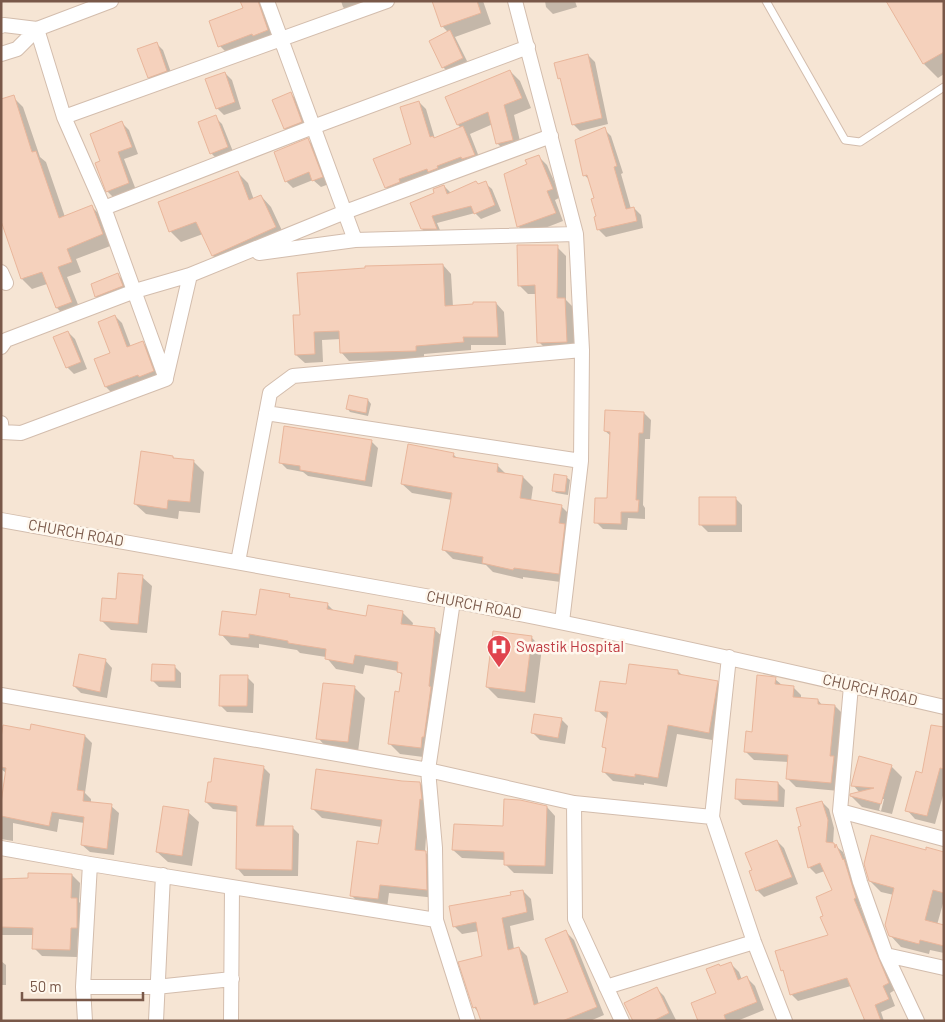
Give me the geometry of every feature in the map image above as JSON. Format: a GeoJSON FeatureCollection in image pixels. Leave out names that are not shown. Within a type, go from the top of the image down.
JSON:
{"type":"FeatureCollection","features":[{"type":"Feature","properties":{"kind":"street"},"geometry":{"type":"LineString","coordinates":[[1,54],[17,49],[37,29],[110,1]]}},
{"type":"Feature","properties":{"kind":"street"},"geometry":{"type":"LineString","coordinates":[[267,1],[355,240]]}},
{"type":"Feature","properties":{"kind":"street"},"geometry":{"type":"LineString","coordinates":[[64,117],[387,1]]}},
{"type":"Feature","properties":{"kind":"street"},"geometry":{"type":"LineString","coordinates":[[515,1],[576,234],[582,350],[580,462],[562,622]]}},
{"type":"Feature","properties":{"kind":"street"},"geometry":{"type":"LineString","coordinates":[[1,26],[37,29]]}},
{"type":"Feature","properties":{"kind":"street"},"geometry":{"type":"LineString","coordinates":[[37,29],[64,117],[104,208],[166,379]]}},
{"type":"Feature","properties":{"kind":"street"},"geometry":{"type":"LineString","coordinates":[[104,208],[313,127],[528,47]]}},
{"type":"Feature","properties":{"kind":"street"},"geometry":{"type":"LineString","coordinates":[[1,347],[6,340],[135,290],[190,275],[345,212],[551,136]]}},
{"type":"Feature","properties":{"kind":"street"},"geometry":{"type":"LineString","coordinates":[[241,255],[355,240],[576,234]]}},
{"type":"Feature","properties":{"kind":"street"},"geometry":{"type":"LineString","coordinates":[[166,379],[190,275]]}},
{"type":"Feature","properties":{"kind":"street"},"geometry":{"type":"LineString","coordinates":[[238,562],[270,393],[294,376],[582,350]]}},
{"type":"Feature","properties":{"kind":"street"},"geometry":{"type":"LineString","coordinates":[[1,423],[2,432],[21,432],[166,379]]}},
{"type":"Feature","properties":{"kind":"street"},"geometry":{"type":"LineString","coordinates":[[266,413],[580,462]]}},
{"type":"Feature","properties":{"kind":"street","name":"CHURCH ROAD"},"geometry":{"type":"LineString","coordinates":[[1,520],[562,622],[729,657],[944,707]]}},
{"type":"Feature","properties":{"kind":"street"},"geometry":{"type":"LineString","coordinates":[[453,601],[428,770],[435,848],[436,920],[468,1021]]}},
{"type":"Feature","properties":{"kind":"street"},"geometry":{"type":"LineString","coordinates":[[729,657],[712,817],[754,942],[785,1021]]}},
{"type":"Feature","properties":{"kind":"street"},"geometry":{"type":"LineString","coordinates":[[851,686],[840,811],[860,882],[886,956],[917,1021]]}},
{"type":"Feature","properties":{"kind":"street"},"geometry":{"type":"LineString","coordinates":[[1,695],[428,770],[574,803],[712,817]]}},
{"type":"Feature","properties":{"kind":"street"},"geometry":{"type":"LineString","coordinates":[[574,803],[575,920],[622,1021]]}},
{"type":"Feature","properties":{"kind":"street"},"geometry":{"type":"LineString","coordinates":[[840,811],[944,839]]}},
{"type":"Feature","properties":{"kind":"street"},"geometry":{"type":"LineString","coordinates":[[1,848],[436,920]]}},
{"type":"Feature","properties":{"kind":"street"},"geometry":{"type":"LineString","coordinates":[[84,1021],[83,987],[90,864]]}},
{"type":"Feature","properties":{"kind":"street"},"geometry":{"type":"LineString","coordinates":[[156,1021],[156,988],[163,875]]}},
{"type":"Feature","properties":{"kind":"street"},"geometry":{"type":"LineString","coordinates":[[231,1021],[232,887]]}},
{"type":"Feature","properties":{"kind":"street"},"geometry":{"type":"LineString","coordinates":[[606,987],[754,942]]}},
{"type":"Feature","properties":{"kind":"street"},"geometry":{"type":"LineString","coordinates":[[886,956],[944,968]]}},
{"type":"Feature","properties":{"kind":"street"},"geometry":{"type":"LineString","coordinates":[[83,987],[156,988],[232,979]]}},
{"type":"Feature","properties":{"kind":"lane"},"geometry":{"type":"LineString","coordinates":[[766,1],[845,140],[860,142],[944,86]]}},
{"type":"Feature","properties":{"kind":"shaded area"},"geometry":{"type":"Polygon","coordinates":[[[1,1],[944,1],[944,1021],[1,1021],[1,1]]]}},
{"type":"Feature","properties":{"kind":"building"},"geometry":{"type":"Polygon","coordinates":[[[240,1],[258,1],[268,30],[218,47],[209,21],[243,8],[240,1]]]}},
{"type":"Feature","properties":{"kind":"building"},"geometry":{"type":"Polygon","coordinates":[[[432,1],[477,1],[481,13],[441,27],[432,1]]]}},
{"type":"Feature","properties":{"kind":"building"},"geometry":{"type":"Polygon","coordinates":[[[886,1],[944,1],[944,52],[923,64],[886,1]]]}},
{"type":"Feature","properties":{"kind":"building"},"geometry":{"type":"Polygon","coordinates":[[[450,30],[463,58],[442,68],[429,41],[450,30]]]}},
{"type":"Feature","properties":{"kind":"building"},"geometry":{"type":"Polygon","coordinates":[[[157,42],[167,71],[148,78],[137,49],[157,42]]]}},
{"type":"Feature","properties":{"kind":"building"},"geometry":{"type":"Polygon","coordinates":[[[588,54],[602,118],[572,125],[560,78],[558,79],[554,63],[588,54]]]}},
{"type":"Feature","properties":{"kind":"building"},"geometry":{"type":"Polygon","coordinates":[[[510,70],[522,98],[504,105],[513,140],[496,144],[488,112],[457,125],[445,97],[510,70]]]}},
{"type":"Feature","properties":{"kind":"building"},"geometry":{"type":"Polygon","coordinates":[[[225,72],[235,102],[216,109],[205,79],[225,72]]]}},
{"type":"Feature","properties":{"kind":"building"},"geometry":{"type":"Polygon","coordinates":[[[291,92],[302,122],[284,129],[272,100],[291,92]]]}},
{"type":"Feature","properties":{"kind":"building"},"geometry":{"type":"Polygon","coordinates":[[[14,95],[32,152],[36,151],[59,218],[92,205],[103,234],[67,249],[72,262],[58,267],[72,302],[56,308],[42,272],[21,279],[1,221],[1,99],[14,95]]]}},
{"type":"Feature","properties":{"kind":"building"},"geometry":{"type":"Polygon","coordinates":[[[419,101],[430,137],[433,136],[434,138],[463,126],[475,155],[462,159],[461,157],[437,166],[438,168],[428,172],[427,169],[399,179],[400,182],[385,188],[373,159],[411,144],[400,107],[419,101]]]}},
{"type":"Feature","properties":{"kind":"building"},"geometry":{"type":"Polygon","coordinates":[[[216,115],[228,147],[210,154],[198,122],[216,115]]]}},
{"type":"Feature","properties":{"kind":"building"},"geometry":{"type":"Polygon","coordinates":[[[122,121],[132,147],[118,152],[129,183],[106,192],[95,163],[100,161],[90,134],[122,121]]]}},
{"type":"Feature","properties":{"kind":"building"},"geometry":{"type":"Polygon","coordinates":[[[605,127],[617,166],[614,167],[626,209],[634,207],[637,221],[597,230],[594,217],[596,216],[591,199],[594,198],[587,175],[583,176],[575,140],[605,127]]]}},
{"type":"Feature","properties":{"kind":"building"},"geometry":{"type":"Polygon","coordinates":[[[308,138],[323,177],[312,181],[309,172],[285,182],[274,152],[308,138]]]}},
{"type":"Feature","properties":{"kind":"building"},"geometry":{"type":"Polygon","coordinates":[[[539,155],[553,189],[547,191],[556,213],[517,227],[504,174],[527,164],[525,160],[539,155]]]}},
{"type":"Feature","properties":{"kind":"building"},"geometry":{"type":"Polygon","coordinates":[[[238,171],[249,200],[261,195],[276,227],[212,256],[196,222],[169,232],[158,202],[238,171]]]}},
{"type":"Feature","properties":{"kind":"building"},"geometry":{"type":"Polygon","coordinates":[[[476,181],[478,184],[486,181],[495,205],[474,214],[471,206],[432,216],[437,229],[421,229],[410,203],[434,193],[433,189],[444,185],[447,194],[476,181]]]}},
{"type":"Feature","properties":{"kind":"building"},"geometry":{"type":"Polygon","coordinates":[[[517,245],[558,245],[557,298],[565,298],[567,342],[537,343],[535,285],[518,286],[517,245]]]}},
{"type":"Feature","properties":{"kind":"building"},"geometry":{"type":"Polygon","coordinates":[[[443,264],[445,306],[473,304],[473,302],[496,302],[498,337],[463,337],[464,342],[416,346],[416,351],[340,353],[339,331],[314,332],[315,354],[295,355],[293,315],[300,315],[297,273],[365,268],[365,266],[443,264]]]}},
{"type":"Feature","properties":{"kind":"building"},"geometry":{"type":"Polygon","coordinates":[[[118,273],[123,286],[95,297],[91,284],[118,273]]]}},
{"type":"Feature","properties":{"kind":"building"},"geometry":{"type":"Polygon","coordinates":[[[115,315],[127,347],[143,341],[154,371],[105,387],[94,359],[110,353],[98,322],[115,315]]]}},
{"type":"Feature","properties":{"kind":"building"},"geometry":{"type":"Polygon","coordinates":[[[68,331],[81,362],[66,368],[53,337],[68,331]]]}},
{"type":"Feature","properties":{"kind":"building"},"geometry":{"type":"Polygon","coordinates":[[[349,395],[368,399],[366,413],[346,409],[349,395]]]}},
{"type":"Feature","properties":{"kind":"building"},"geometry":{"type":"Polygon","coordinates":[[[605,410],[644,412],[643,433],[639,433],[636,500],[639,500],[638,512],[621,512],[621,524],[594,523],[595,498],[607,498],[610,432],[604,431],[605,410]]]}},
{"type":"Feature","properties":{"kind":"building"},"geometry":{"type":"Polygon","coordinates":[[[284,426],[372,440],[365,481],[300,470],[300,466],[279,463],[284,426]]]}},
{"type":"Feature","properties":{"kind":"building"},"geometry":{"type":"Polygon","coordinates":[[[408,444],[454,453],[453,457],[498,464],[497,472],[523,476],[520,498],[562,505],[559,523],[565,524],[559,574],[514,568],[513,570],[482,563],[483,557],[442,550],[452,493],[401,484],[408,444]]]}},
{"type":"Feature","properties":{"kind":"building"},"geometry":{"type":"Polygon","coordinates":[[[141,451],[173,456],[173,458],[194,460],[190,502],[168,500],[167,509],[134,504],[141,451]]]}},
{"type":"Feature","properties":{"kind":"building"},"geometry":{"type":"Polygon","coordinates":[[[554,474],[567,476],[565,492],[552,491],[554,474]]]}},
{"type":"Feature","properties":{"kind":"building"},"geometry":{"type":"Polygon","coordinates":[[[699,497],[736,497],[736,525],[699,525],[699,497]]]}},
{"type":"Feature","properties":{"kind":"building"},"geometry":{"type":"Polygon","coordinates":[[[118,573],[143,575],[138,624],[100,621],[102,598],[116,599],[118,573]]]}},
{"type":"Feature","properties":{"kind":"building"},"geometry":{"type":"Polygon","coordinates":[[[260,589],[290,594],[289,597],[328,603],[327,609],[366,616],[368,605],[403,611],[401,624],[435,628],[429,686],[431,687],[421,748],[388,744],[395,691],[399,692],[402,673],[397,672],[398,662],[355,655],[353,664],[325,659],[326,649],[249,634],[249,638],[219,635],[222,611],[256,615],[260,589]]]}},
{"type":"Feature","properties":{"kind":"building"},"geometry":{"type":"Polygon","coordinates":[[[493,631],[532,636],[525,692],[486,687],[493,631]]]}},
{"type":"Feature","properties":{"kind":"building"},"geometry":{"type":"Polygon","coordinates":[[[79,654],[106,659],[100,692],[73,686],[79,654]]]}},
{"type":"Feature","properties":{"kind":"building"},"geometry":{"type":"Polygon","coordinates":[[[152,664],[175,665],[175,681],[151,681],[152,664]]]}},
{"type":"Feature","properties":{"kind":"building"},"geometry":{"type":"Polygon","coordinates":[[[629,664],[678,670],[678,674],[718,681],[709,733],[668,725],[658,778],[635,774],[635,777],[602,772],[606,748],[602,747],[608,712],[595,711],[600,681],[626,684],[629,664]]]}},
{"type":"Feature","properties":{"kind":"building"},"geometry":{"type":"Polygon","coordinates":[[[220,675],[248,675],[247,706],[219,706],[220,675]]]}},
{"type":"Feature","properties":{"kind":"building"},"geometry":{"type":"Polygon","coordinates":[[[757,675],[776,677],[775,684],[794,686],[793,697],[818,699],[818,704],[835,705],[830,756],[834,756],[831,783],[786,779],[788,755],[744,752],[746,731],[752,732],[757,675]]]}},
{"type":"Feature","properties":{"kind":"building"},"geometry":{"type":"Polygon","coordinates":[[[323,683],[355,686],[348,742],[316,739],[323,683]]]}},
{"type":"Feature","properties":{"kind":"building"},"geometry":{"type":"Polygon","coordinates":[[[534,714],[562,718],[558,738],[531,733],[534,714]]]}},
{"type":"Feature","properties":{"kind":"building"},"geometry":{"type":"Polygon","coordinates":[[[31,724],[85,735],[77,790],[84,791],[83,801],[112,804],[107,849],[81,845],[84,817],[52,812],[49,826],[1,816],[6,768],[1,767],[3,725],[30,730],[31,724]]]}},
{"type":"Feature","properties":{"kind":"building"},"geometry":{"type":"Polygon","coordinates":[[[931,725],[944,727],[944,769],[940,768],[927,816],[905,811],[916,771],[922,773],[931,725]]]}},
{"type":"Feature","properties":{"kind":"building"},"geometry":{"type":"Polygon","coordinates":[[[859,756],[892,765],[881,804],[850,796],[850,794],[874,788],[851,786],[859,756]]]}},
{"type":"Feature","properties":{"kind":"building"},"geometry":{"type":"Polygon","coordinates":[[[214,758],[264,766],[256,826],[293,826],[292,870],[236,869],[237,806],[205,802],[208,782],[211,782],[214,758]]]}},
{"type":"Feature","properties":{"kind":"building"},"geometry":{"type":"Polygon","coordinates":[[[316,769],[420,782],[422,800],[420,799],[415,850],[426,851],[427,890],[380,885],[378,899],[350,896],[357,841],[378,844],[382,820],[311,809],[316,769]]]}},
{"type":"Feature","properties":{"kind":"building"},"geometry":{"type":"Polygon","coordinates":[[[736,779],[778,782],[778,801],[735,799],[736,779]]]}},
{"type":"Feature","properties":{"kind":"building"},"geometry":{"type":"Polygon","coordinates":[[[504,799],[520,800],[547,806],[545,866],[504,865],[504,852],[452,850],[454,824],[503,826],[504,799]]]}},
{"type":"Feature","properties":{"kind":"building"},"geometry":{"type":"Polygon","coordinates":[[[822,801],[828,820],[826,842],[834,843],[835,848],[836,844],[844,859],[856,898],[854,899],[889,983],[883,986],[889,999],[875,1005],[881,1021],[865,1021],[847,978],[790,995],[775,951],[828,935],[820,917],[823,916],[816,897],[832,890],[820,863],[808,868],[798,827],[801,826],[796,808],[822,801]]]}},
{"type":"Feature","properties":{"kind":"building"},"geometry":{"type":"Polygon","coordinates":[[[163,806],[189,810],[182,856],[156,852],[163,806]]]}},
{"type":"Feature","properties":{"kind":"building"},"geometry":{"type":"Polygon","coordinates":[[[871,835],[926,850],[926,847],[944,852],[944,893],[933,890],[925,920],[944,925],[944,946],[920,940],[919,944],[889,936],[885,925],[894,888],[869,881],[864,864],[871,835]]]}},
{"type":"Feature","properties":{"kind":"building"},"geometry":{"type":"Polygon","coordinates":[[[777,840],[792,877],[756,891],[749,871],[752,870],[745,853],[777,840]]]}},
{"type":"Feature","properties":{"kind":"building"},"geometry":{"type":"Polygon","coordinates":[[[28,873],[72,874],[71,898],[77,898],[77,928],[71,928],[70,950],[32,949],[33,928],[1,927],[1,879],[28,878],[28,873]]]}},
{"type":"Feature","properties":{"kind":"building"},"geometry":{"type":"Polygon","coordinates":[[[523,890],[527,912],[502,918],[508,950],[519,947],[534,1005],[568,992],[545,939],[566,930],[597,1007],[562,1021],[481,1021],[476,1007],[473,1008],[458,962],[482,956],[476,922],[453,927],[449,906],[511,895],[510,892],[523,890]]]}},
{"type":"Feature","properties":{"kind":"building"},"geometry":{"type":"Polygon","coordinates":[[[731,962],[738,980],[747,976],[757,1002],[724,1015],[726,1021],[698,1021],[691,1003],[716,993],[706,969],[731,962]]]}},
{"type":"Feature","properties":{"kind":"building"},"geometry":{"type":"Polygon","coordinates":[[[657,987],[669,1013],[653,1021],[633,1021],[624,1003],[657,987]]]}},
{"type":"Feature","properties":{"kind":"place","name":"Swastik Hospital"},"geometry":{"type":"Point","coordinates":[499,668]}}]}
